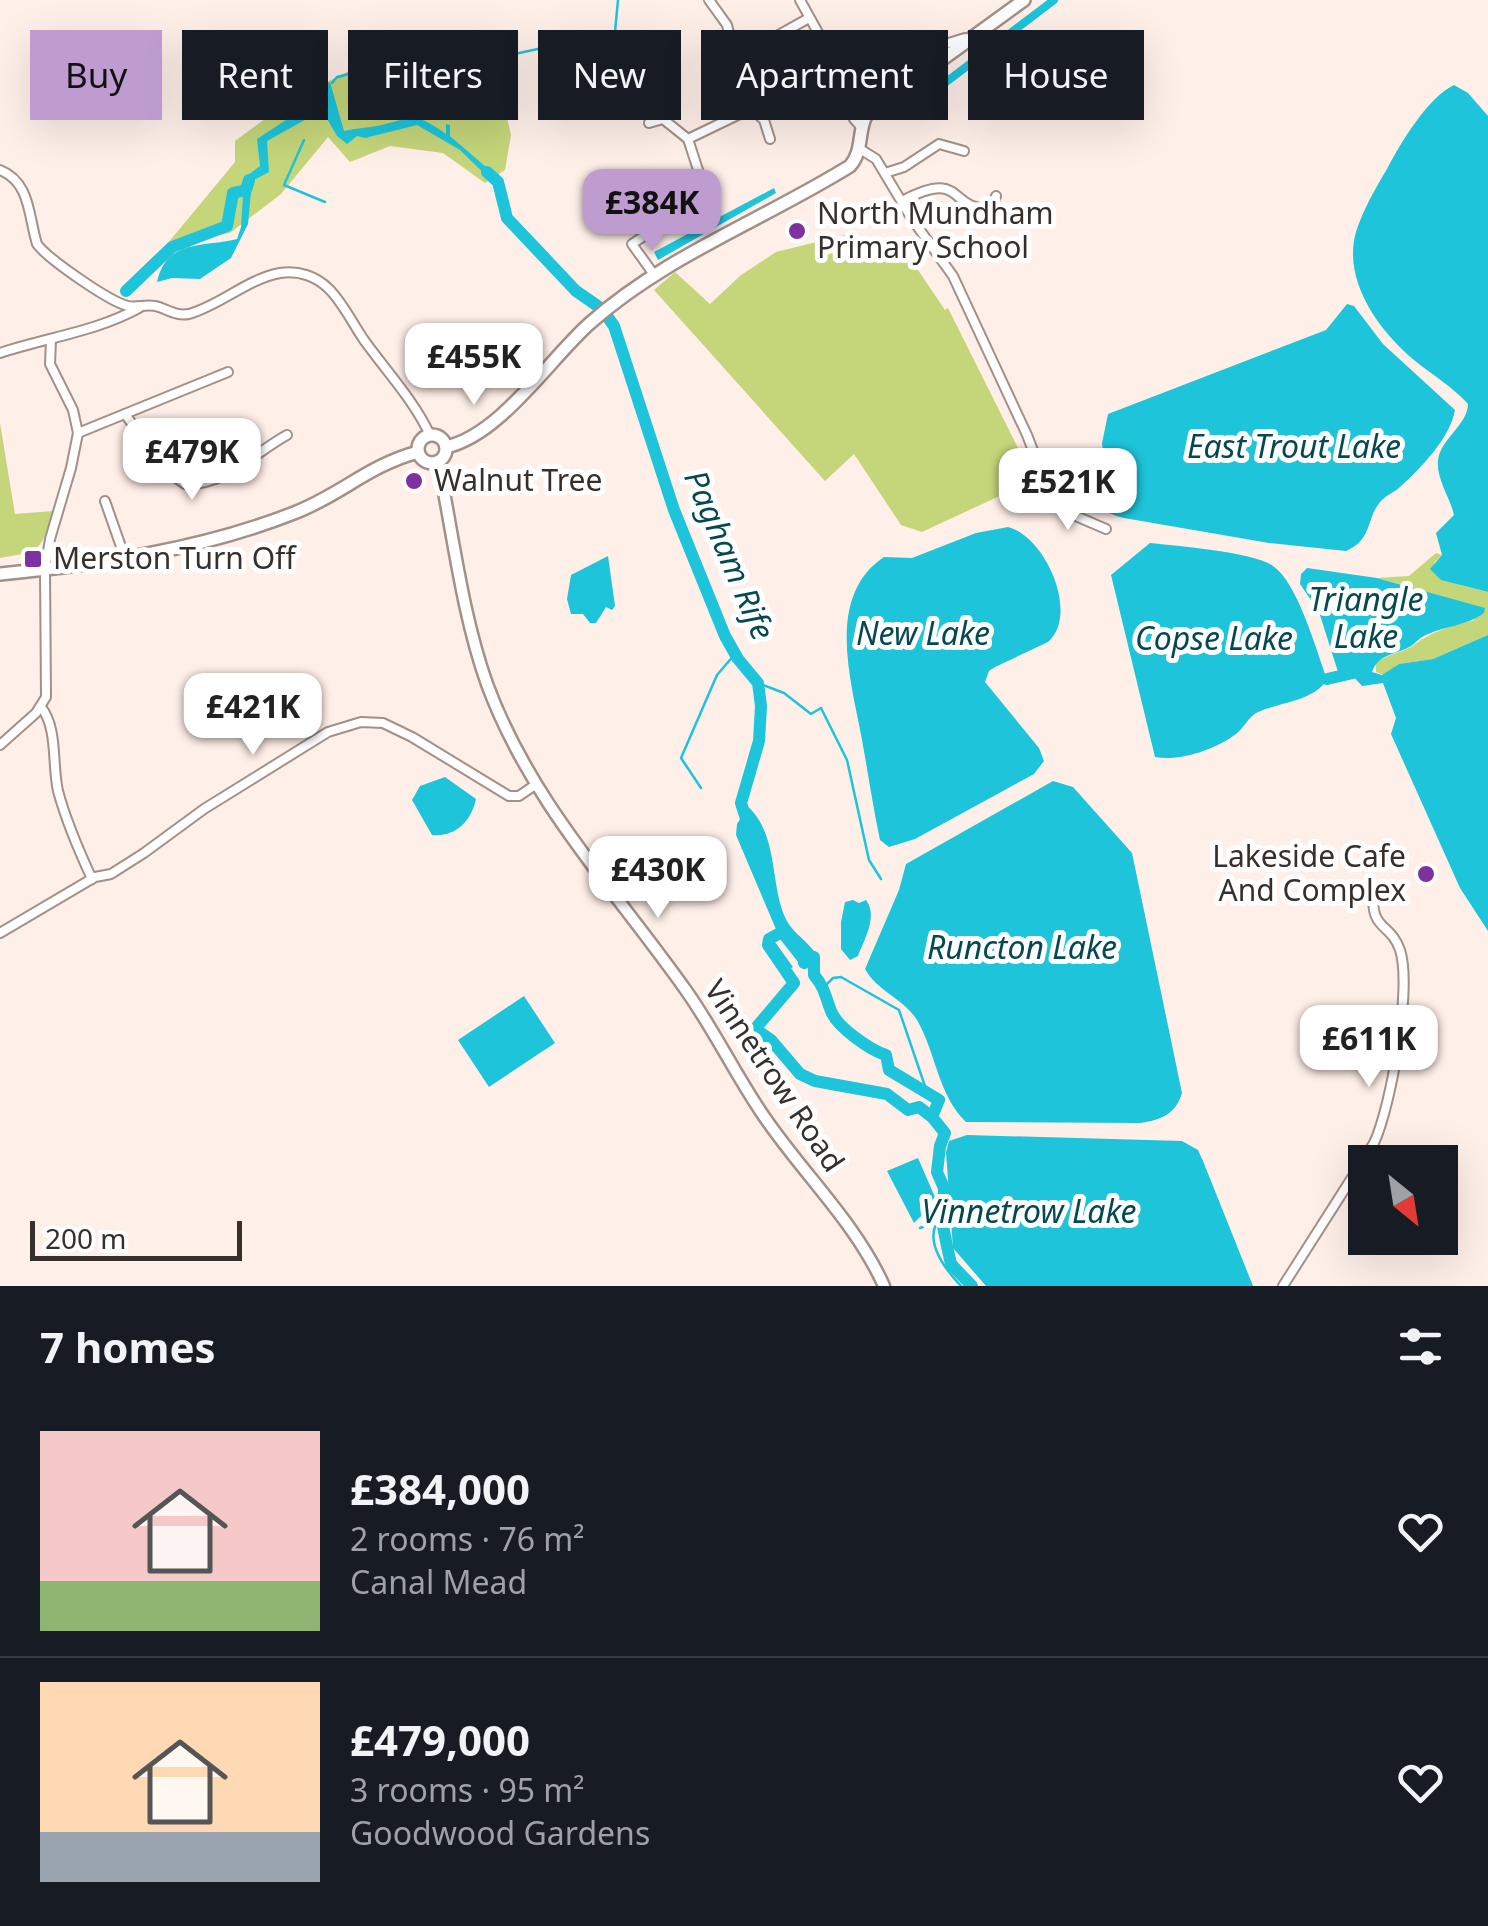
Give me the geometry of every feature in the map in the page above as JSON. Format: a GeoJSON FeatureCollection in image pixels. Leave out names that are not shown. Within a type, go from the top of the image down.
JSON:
{"type":"FeatureCollection","features":[{"type":"Feature","properties":{"kind":"main road"},"geometry":{"type":"LineString","coordinates":[[985,30],[1024,0]]}},
{"type":"Feature","properties":{"kind":"main road"},"geometry":{"type":"LineString","coordinates":[[446,447],[489,423],[590,324],[656,276],[850,166],[860,149],[865,118],[968,43]]}},
{"type":"Feature","properties":{"kind":"main road"},"geometry":{"type":"LineString","coordinates":[[430,435],[442,439],[446,447],[438,461],[428,462],[418,452],[422,439],[430,435]]}},
{"type":"Feature","properties":{"kind":"main road"},"geometry":{"type":"LineString","coordinates":[[0,574],[125,558],[202,542],[295,513],[376,466],[418,452]]}},
{"type":"Feature","properties":{"kind":"street"},"geometry":{"type":"LineString","coordinates":[[709,0],[728,30]]}},
{"type":"Feature","properties":{"kind":"street"},"geometry":{"type":"LineString","coordinates":[[800,0],[816,30]]}},
{"type":"Feature","properties":{"kind":"street"},"geometry":{"type":"LineString","coordinates":[[788,30],[809,18]]}},
{"type":"Feature","properties":{"kind":"street"},"geometry":{"type":"LineString","coordinates":[[649,123],[663,119],[688,139],[701,180]]}},
{"type":"Feature","properties":{"kind":"street"},"geometry":{"type":"LineString","coordinates":[[688,139],[731,120]]}},
{"type":"Feature","properties":{"kind":"street"},"geometry":{"type":"LineString","coordinates":[[764,120],[770,140]]}},
{"type":"Feature","properties":{"kind":"street"},"geometry":{"type":"LineString","coordinates":[[856,120],[862,128]]}},
{"type":"Feature","properties":{"kind":"street"},"geometry":{"type":"LineString","coordinates":[[947,144],[956,134]]}},
{"type":"Feature","properties":{"kind":"street"},"geometry":{"type":"LineString","coordinates":[[885,173],[920,159],[932,147],[947,144],[964,151]]}},
{"type":"Feature","properties":{"kind":"street"},"geometry":{"type":"LineString","coordinates":[[860,149],[876,158],[953,276],[1044,479],[1056,497],[1078,517],[1106,529]]}},
{"type":"Feature","properties":{"kind":"street"},"geometry":{"type":"LineString","coordinates":[[0,170],[13,175],[21,185],[43,252],[117,302],[189,314],[267,277],[282,272],[305,274],[330,290],[411,399],[430,435]]}},
{"type":"Feature","properties":{"kind":"street"},"geometry":{"type":"LineString","coordinates":[[902,201],[943,186],[973,206],[992,208],[1002,214]]}},
{"type":"Feature","properties":{"kind":"street"},"geometry":{"type":"LineString","coordinates":[[992,208],[996,196]]}},
{"type":"Feature","properties":{"kind":"street"},"geometry":{"type":"LineString","coordinates":[[656,276],[632,244],[650,232],[640,213],[664,201]]}},
{"type":"Feature","properties":{"kind":"street"},"geometry":{"type":"LineString","coordinates":[[114,321],[112,312],[117,302]]}},
{"type":"Feature","properties":{"kind":"street"},"geometry":{"type":"LineString","coordinates":[[0,353],[114,321],[143,306]]}},
{"type":"Feature","properties":{"kind":"street"},"geometry":{"type":"LineString","coordinates":[[0,745],[46,698],[45,570],[78,433],[72,410],[50,364],[51,340]]}},
{"type":"Feature","properties":{"kind":"street"},"geometry":{"type":"LineString","coordinates":[[78,433],[228,372]]}},
{"type":"Feature","properties":{"kind":"street"},"geometry":{"type":"LineString","coordinates":[[124,414],[166,471],[185,484],[224,475],[275,438],[287,436]]}},
{"type":"Feature","properties":{"kind":"street","name":"Vinnetrow Road"},"geometry":{"type":"LineString","coordinates":[[438,461],[472,631],[486,681],[535,785],[686,990],[748,1093],[855,1235],[884,1286]]}},
{"type":"Feature","properties":{"kind":"street"},"geometry":{"type":"LineString","coordinates":[[105,501],[125,558]]}},
{"type":"Feature","properties":{"kind":"street"},"geometry":{"type":"LineString","coordinates":[[97,520],[109,519]]}},
{"type":"Feature","properties":{"kind":"street"},"geometry":{"type":"LineString","coordinates":[[41,707],[47,714],[51,733],[58,789],[92,879]]}},
{"type":"Feature","properties":{"kind":"street"},"geometry":{"type":"LineString","coordinates":[[0,933],[92,879],[111,874],[144,854],[195,815],[328,732],[360,722],[383,723],[412,737],[509,796],[519,796],[535,785]]}},
{"type":"Feature","properties":{"kind":"street"},"geometry":{"type":"LineString","coordinates":[[1283,1286],[1374,1143],[1383,1120],[1401,1016],[1402,981],[1398,946],[1373,914],[1374,889]]}},
{"type":"Feature","properties":{"kind":"green space"},"geometry":{"type":"Polygon","coordinates":[[[348,72],[348,120],[507,120],[511,135],[505,170],[485,183],[443,153],[390,146],[350,162],[328,137],[281,194],[230,233],[201,238],[169,263],[158,255],[235,162],[235,141],[263,120],[328,120],[328,82],[348,72]]]}},
{"type":"Feature","properties":{"kind":"green space"},"geometry":{"type":"Polygon","coordinates":[[[845,235],[886,248],[895,236],[945,310],[948,308],[1034,480],[922,532],[901,525],[854,454],[825,481],[654,290],[675,272],[710,304],[741,275],[776,252],[845,235]]]}},
{"type":"Feature","properties":{"kind":"green space"},"geometry":{"type":"Polygon","coordinates":[[[0,423],[15,514],[53,511],[38,547],[0,558],[0,423]]]}},
{"type":"Feature","properties":{"kind":"green space"},"geometry":{"type":"Polygon","coordinates":[[[1436,553],[1442,555],[1434,563],[1460,585],[1488,592],[1488,635],[1433,659],[1399,664],[1384,675],[1376,672],[1376,663],[1385,658],[1435,632],[1475,620],[1411,587],[1377,578],[1409,576],[1436,553]]]}},
{"type":"Feature","properties":{"kind":"water"},"geometry":{"type":"Polygon","coordinates":[[[328,83],[344,131],[421,120],[446,134],[446,124],[450,125],[450,136],[501,180],[495,184],[460,150],[417,125],[365,138],[357,136],[347,144],[328,120],[328,83]]]}},
{"type":"Feature","properties":{"kind":"water"},"geometry":{"type":"Polygon","coordinates":[[[1454,85],[1468,93],[1488,116],[1488,592],[1441,580],[1430,569],[1442,555],[1436,533],[1454,515],[1438,460],[1468,404],[1388,335],[1367,303],[1354,268],[1356,232],[1374,192],[1416,122],[1434,100],[1454,85]]]}},
{"type":"Feature","properties":{"kind":"water"},"geometry":{"type":"Polygon","coordinates":[[[286,120],[305,120],[267,141],[269,172],[252,181],[248,224],[231,258],[200,279],[157,282],[169,258],[178,252],[237,239],[244,178],[260,166],[257,139],[286,120]]]}},
{"type":"Feature","properties":{"kind":"water"},"geometry":{"type":"Polygon","coordinates":[[[774,188],[776,193],[658,260],[654,252],[774,188]]]}},
{"type":"Feature","properties":{"kind":"water","name":"East Trout Lake"},"geometry":{"type":"Polygon","coordinates":[[[1347,304],[1354,306],[1383,344],[1455,410],[1434,452],[1381,501],[1365,535],[1355,546],[1346,551],[1269,543],[1124,518],[1100,507],[1095,493],[1106,484],[1102,443],[1108,414],[1326,330],[1347,304]]]}},
{"type":"Feature","properties":{"kind":"water","name":"New Lake"},"geometry":{"type":"Polygon","coordinates":[[[1008,527],[1022,533],[1045,560],[1054,577],[1060,613],[1057,629],[1048,642],[995,667],[985,682],[1039,748],[1044,761],[1034,774],[915,839],[889,847],[880,840],[849,668],[848,617],[854,594],[865,574],[884,557],[912,558],[976,533],[1008,527]]]}},
{"type":"Feature","properties":{"kind":"water","name":"Copse Lake"},"geometry":{"type":"Polygon","coordinates":[[[1150,543],[1233,553],[1273,566],[1290,587],[1305,618],[1327,679],[1306,696],[1258,712],[1218,745],[1186,756],[1155,757],[1111,575],[1150,543]]]}},
{"type":"Feature","properties":{"kind":"water"},"geometry":{"type":"Polygon","coordinates":[[[608,556],[615,606],[612,610],[606,607],[596,623],[590,623],[583,614],[571,614],[567,599],[571,575],[608,556]]]}},
{"type":"Feature","properties":{"kind":"water","name":"Triangle Lake"},"geometry":{"type":"Polygon","coordinates":[[[1307,568],[1377,578],[1485,608],[1477,617],[1431,633],[1383,658],[1372,672],[1382,675],[1399,664],[1433,659],[1488,635],[1488,931],[1460,888],[1391,734],[1396,718],[1383,683],[1362,686],[1353,676],[1339,675],[1319,612],[1300,584],[1301,574],[1307,568]]]}},
{"type":"Feature","properties":{"kind":"water"},"geometry":{"type":"Polygon","coordinates":[[[445,777],[476,799],[470,815],[455,831],[432,835],[412,800],[420,786],[445,777]]]}},
{"type":"Feature","properties":{"kind":"water","name":"Runcton Lake"},"geometry":{"type":"Polygon","coordinates":[[[1053,781],[1073,787],[1132,853],[1182,1093],[1167,1115],[1155,1120],[966,1122],[943,1087],[917,1020],[865,969],[906,864],[1053,781]]]}},
{"type":"Feature","properties":{"kind":"water"},"geometry":{"type":"Polygon","coordinates":[[[746,805],[768,842],[787,921],[814,951],[814,957],[802,967],[780,939],[775,942],[793,967],[787,971],[768,945],[769,939],[778,934],[736,835],[746,805]]]}},
{"type":"Feature","properties":{"kind":"water"},"geometry":{"type":"Polygon","coordinates":[[[866,900],[871,920],[858,956],[850,960],[841,949],[841,922],[845,902],[866,900]]]}},
{"type":"Feature","properties":{"kind":"water"},"geometry":{"type":"Polygon","coordinates":[[[524,996],[555,1043],[489,1087],[458,1040],[524,996]]]}},
{"type":"Feature","properties":{"kind":"water","name":"Vinnetrow Lake"},"geometry":{"type":"Polygon","coordinates":[[[967,1135],[1182,1141],[1198,1150],[1253,1286],[986,1286],[953,1248],[946,1152],[949,1141],[967,1135]]]}},
{"type":"Feature","properties":{"kind":"water"},"geometry":{"type":"Polygon","coordinates":[[[918,1158],[938,1204],[944,1205],[944,1214],[928,1212],[914,1223],[887,1171],[918,1158]]]}},
{"type":"Feature","properties":{"kind":"waterway"},"geometry":{"type":"LineString","coordinates":[[332,83],[337,77],[370,69],[419,70],[465,65],[615,32],[618,0]]}},
{"type":"Feature","properties":{"kind":"waterway"},"geometry":{"type":"LineString","coordinates":[[948,81],[1054,0]]}},
{"type":"Feature","properties":{"kind":"waterway"},"geometry":{"type":"LineString","coordinates":[[304,140],[284,185],[325,202]]}},
{"type":"Feature","properties":{"kind":"waterway","name":"Pagham Rife"},"geometry":{"type":"LineString","coordinates":[[487,172],[498,182],[507,218],[576,291],[602,309]]}},
{"type":"Feature","properties":{"kind":"waterway","name":"Pagham Rife"},"geometry":{"type":"LineString","coordinates":[[126,291],[172,247],[227,226],[233,193],[246,190],[249,180]]}},
{"type":"Feature","properties":{"kind":"waterway","name":"Pagham Rife"},"geometry":{"type":"LineString","coordinates":[[607,316],[614,326],[674,510],[725,636],[758,683],[759,741],[741,803],[747,822]]}},
{"type":"Feature","properties":{"kind":"waterway"},"geometry":{"type":"LineString","coordinates":[[701,788],[681,758],[717,675],[735,654]]}},
{"type":"Feature","properties":{"kind":"waterway"},"geometry":{"type":"LineString","coordinates":[[1327,679],[1353,673]]}},
{"type":"Feature","properties":{"kind":"waterway"},"geometry":{"type":"LineString","coordinates":[[758,683],[784,693],[811,714],[821,708],[847,760],[869,860],[881,879]]}},
{"type":"Feature","properties":{"kind":"waterway","name":"Pagham Rife"},"geometry":{"type":"LineString","coordinates":[[782,932],[769,939],[768,945],[794,983],[755,1029],[771,1040],[800,1074],[815,1081],[887,1094],[908,1110],[919,1107],[932,1117]]}},
{"type":"Feature","properties":{"kind":"waterway","name":"Pagham Rife"},"geometry":{"type":"LineString","coordinates":[[804,963],[814,957],[814,975],[840,1024],[886,1055],[889,1070],[939,1100],[932,1117],[945,1133],[937,1172],[944,1188],[943,1226],[951,1264],[972,1286]]}},
{"type":"Feature","properties":{"kind":"waterway"},"geometry":{"type":"LineString","coordinates":[[824,987],[833,978],[841,977],[899,1010],[927,1092]]}},
{"type":"Feature","properties":{"kind":"waterway"},"geometry":{"type":"LineString","coordinates":[[944,1214],[937,1223],[934,1242],[942,1261],[961,1286]]}},
{"type":"Feature","properties":{"kind":"waterway"},"geometry":{"type":"LineString","coordinates":[[920,1228],[936,1222]]}},
{"type":"Feature","properties":{"kind":"place","name":"North Mundham Primary School"},"geometry":{"type":"Point","coordinates":[797,231]}},
{"type":"Feature","properties":{"kind":"place","name":"Walnut Tree"},"geometry":{"type":"Point","coordinates":[414,481]}},
{"type":"Feature","properties":{"kind":"place","name":"Merston Turn Off"},"geometry":{"type":"Point","coordinates":[33,559]}},
{"type":"Feature","properties":{"kind":"place","name":"Lakeside Cafe And Complex"},"geometry":{"type":"Point","coordinates":[1426,874]}}]}
